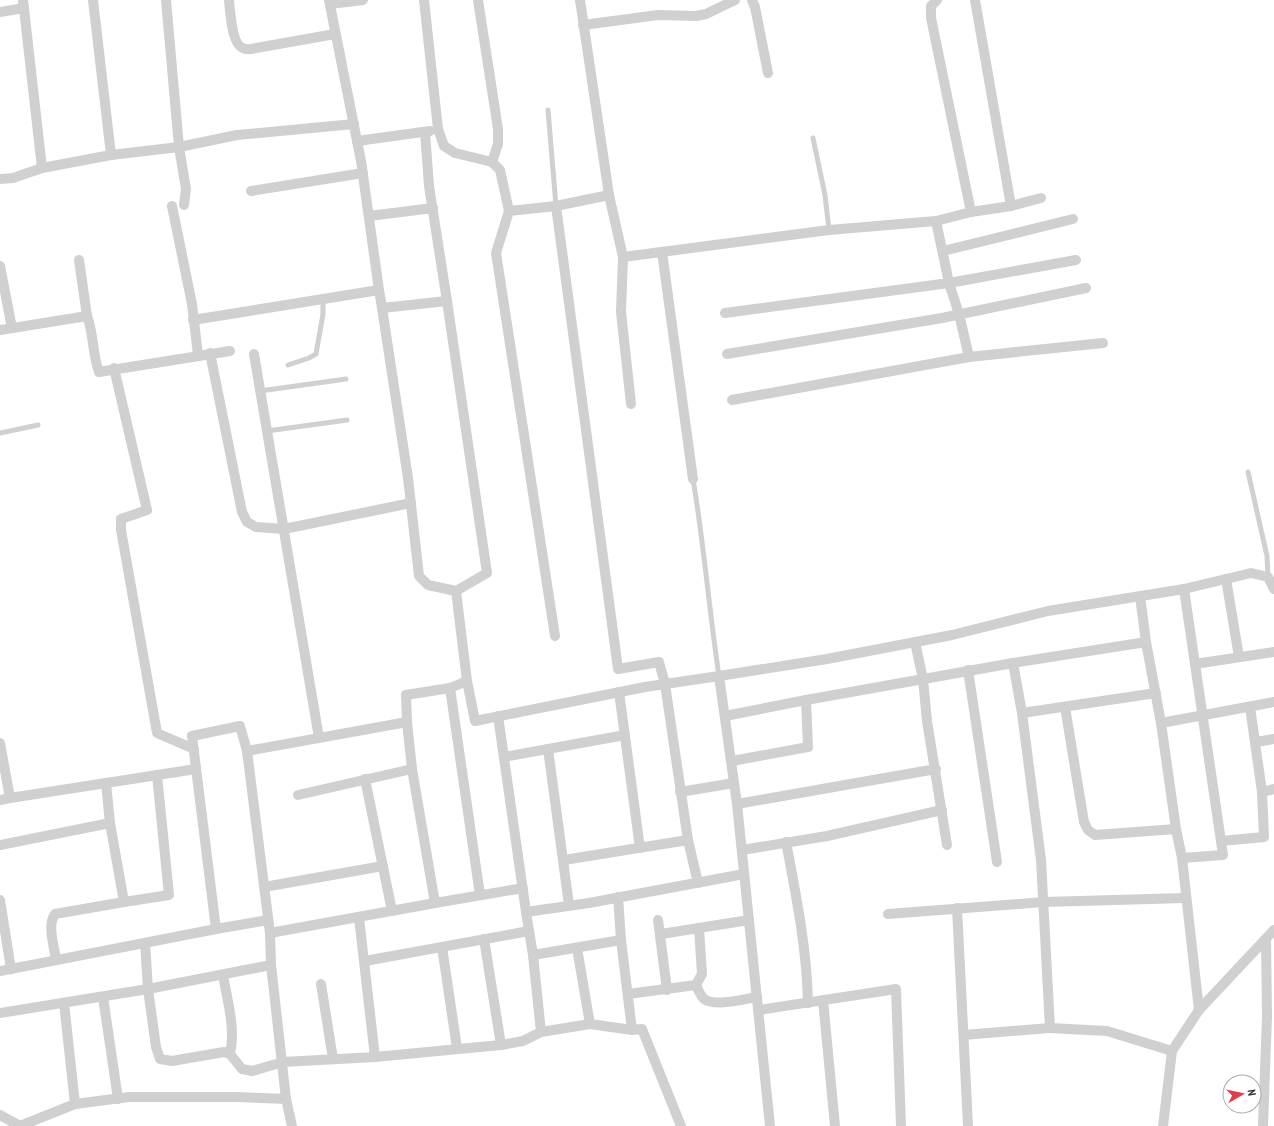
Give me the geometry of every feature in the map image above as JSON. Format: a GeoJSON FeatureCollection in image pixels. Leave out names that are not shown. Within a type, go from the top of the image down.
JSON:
{"type":"FeatureCollection","features":[{"type":"Feature","properties":{"kind":"street"},"geometry":{"type":"LineString","coordinates":[[93,0],[111,155]]}},
{"type":"Feature","properties":{"kind":"street"},"geometry":{"type":"LineString","coordinates":[[166,0],[179,146],[186,189],[184,205]]}},
{"type":"Feature","properties":{"kind":"street"},"geometry":{"type":"LineString","coordinates":[[229,0],[235,39],[237,45],[242,48],[256,48],[335,34]]}},
{"type":"Feature","properties":{"kind":"street"},"geometry":{"type":"LineString","coordinates":[[363,0],[330,2],[363,173],[411,503],[419,576],[428,585],[456,591],[487,573],[426,160],[425,132]]}},
{"type":"Feature","properties":{"kind":"street"},"geometry":{"type":"LineString","coordinates":[[424,0],[438,128],[444,146],[455,153],[492,162],[500,170],[509,211],[496,253],[555,636]]}},
{"type":"Feature","properties":{"kind":"street"},"geometry":{"type":"LineString","coordinates":[[478,0],[498,129],[498,144],[492,162]]}},
{"type":"Feature","properties":{"kind":"street"},"geometry":{"type":"LineString","coordinates":[[580,0],[609,195],[623,257],[621,312],[631,404]]}},
{"type":"Feature","properties":{"kind":"street"},"geometry":{"type":"LineString","coordinates":[[583,25],[658,15],[696,16],[706,14],[735,0]]}},
{"type":"Feature","properties":{"kind":"street"},"geometry":{"type":"LineString","coordinates":[[752,0],[755,7],[768,73]]}},
{"type":"Feature","properties":{"kind":"street"},"geometry":{"type":"LineString","coordinates":[[937,0],[931,6],[931,18],[971,212]]}},
{"type":"Feature","properties":{"kind":"street"},"geometry":{"type":"LineString","coordinates":[[975,0],[1011,206]]}},
{"type":"Feature","properties":{"kind":"street"},"geometry":{"type":"LineString","coordinates":[[0,12],[23,4],[42,168]]}},
{"type":"Feature","properties":{"kind":"street"},"geometry":{"type":"LineString","coordinates":[[0,179],[13,178],[42,168],[111,155],[179,146],[237,135],[354,124]]}},
{"type":"Feature","properties":{"kind":"street"},"geometry":{"type":"LineString","coordinates":[[357,141],[425,132],[438,128]]}},
{"type":"Feature","properties":{"kind":"street"},"geometry":{"type":"LineString","coordinates":[[251,190],[363,173]]}},
{"type":"Feature","properties":{"kind":"street"},"geometry":{"type":"LineString","coordinates":[[509,211],[556,206],[609,195]]}},
{"type":"Feature","properties":{"kind":"street"},"geometry":{"type":"LineString","coordinates":[[623,257],[829,230],[936,221],[971,212],[1011,206],[1041,198]]}},
{"type":"Feature","properties":{"kind":"street"},"geometry":{"type":"LineString","coordinates":[[172,206],[192,304],[198,355]]}},
{"type":"Feature","properties":{"kind":"street"},"geometry":{"type":"LineString","coordinates":[[556,206],[618,669],[659,662],[665,684],[688,840],[698,883]]}},
{"type":"Feature","properties":{"kind":"street"},"geometry":{"type":"LineString","coordinates":[[369,216],[433,208]]}},
{"type":"Feature","properties":{"kind":"street"},"geometry":{"type":"LineString","coordinates":[[943,251],[1073,219]]}},
{"type":"Feature","properties":{"kind":"street"},"geometry":{"type":"LineString","coordinates":[[936,221],[949,283],[959,314],[969,358]]}},
{"type":"Feature","properties":{"kind":"street"},"geometry":{"type":"LineString","coordinates":[[662,252],[692,479]]}},
{"type":"Feature","properties":{"kind":"street"},"geometry":{"type":"LineString","coordinates":[[79,260],[87,316],[92,331],[93,356],[99,372],[114,368],[230,351]]}},
{"type":"Feature","properties":{"kind":"street"},"geometry":{"type":"LineString","coordinates":[[725,313],[949,283],[1076,260]]}},
{"type":"Feature","properties":{"kind":"street"},"geometry":{"type":"LineString","coordinates":[[0,266],[12,328]]}},
{"type":"Feature","properties":{"kind":"street"},"geometry":{"type":"LineString","coordinates":[[727,354],[959,314],[1086,288]]}},
{"type":"Feature","properties":{"kind":"street"},"geometry":{"type":"LineString","coordinates":[[193,320],[380,290]]}},
{"type":"Feature","properties":{"kind":"street"},"geometry":{"type":"LineString","coordinates":[[382,308],[447,301]]}},
{"type":"Feature","properties":{"kind":"street"},"geometry":{"type":"LineString","coordinates":[[0,330],[87,316]]}},
{"type":"Feature","properties":{"kind":"street"},"geometry":{"type":"LineString","coordinates":[[732,400],[969,358],[1103,343]]}},
{"type":"Feature","properties":{"kind":"street"},"geometry":{"type":"LineString","coordinates":[[210,353],[242,512],[247,522],[256,527],[284,529],[411,503]]}},
{"type":"Feature","properties":{"kind":"street"},"geometry":{"type":"LineString","coordinates":[[254,354],[319,738]]}},
{"type":"Feature","properties":{"kind":"street"},"geometry":{"type":"LineString","coordinates":[[114,368],[147,510],[121,519],[121,530],[157,733],[194,749]]}},
{"type":"Feature","properties":{"kind":"street"},"geometry":{"type":"LineString","coordinates":[[456,591],[467,681],[475,721],[619,692],[952,635],[1048,611],[1184,589],[1252,573],[1268,577],[1274,589]]}},
{"type":"Feature","properties":{"kind":"street"},"geometry":{"type":"LineString","coordinates":[[1226,579],[1239,657]]}},
{"type":"Feature","properties":{"kind":"street"},"geometry":{"type":"LineString","coordinates":[[1182,858],[1223,854],[1184,589]]}},
{"type":"Feature","properties":{"kind":"street"},"geometry":{"type":"LineString","coordinates":[[1140,596],[1146,642],[1162,723],[1176,829],[1182,858],[1199,1010]]}},
{"type":"Feature","properties":{"kind":"street"},"geometry":{"type":"LineString","coordinates":[[915,642],[923,678],[927,721],[936,769],[947,845]]}},
{"type":"Feature","properties":{"kind":"street"},"geometry":{"type":"LineString","coordinates":[[724,716],[1013,662],[1146,642]]}},
{"type":"Feature","properties":{"kind":"street"},"geometry":{"type":"LineString","coordinates":[[1195,664],[1274,652]]}},
{"type":"Feature","properties":{"kind":"street"},"geometry":{"type":"LineString","coordinates":[[1013,662],[1022,713],[1041,860],[1050,1028]]}},
{"type":"Feature","properties":{"kind":"street"},"geometry":{"type":"LineString","coordinates":[[968,670],[997,862]]}},
{"type":"Feature","properties":{"kind":"street"},"geometry":{"type":"LineString","coordinates":[[719,676],[737,804],[770,1126]]}},
{"type":"Feature","properties":{"kind":"street"},"geometry":{"type":"LineString","coordinates":[[435,902],[412,769],[406,695],[450,688],[467,681]]}},
{"type":"Feature","properties":{"kind":"street"},"geometry":{"type":"LineString","coordinates":[[450,688],[480,895]]}},
{"type":"Feature","properties":{"kind":"street"},"geometry":{"type":"LineString","coordinates":[[619,692],[640,848]]}},
{"type":"Feature","properties":{"kind":"street"},"geometry":{"type":"LineString","coordinates":[[1022,713],[1156,693]]}},
{"type":"Feature","properties":{"kind":"street"},"geometry":{"type":"LineString","coordinates":[[732,761],[808,747],[806,700]]}},
{"type":"Feature","properties":{"kind":"street"},"geometry":{"type":"LineString","coordinates":[[1162,723],[1274,702]]}},
{"type":"Feature","properties":{"kind":"street"},"geometry":{"type":"LineString","coordinates":[[1065,707],[1080,803],[1084,822],[1088,830],[1095,835],[1176,829]]}},
{"type":"Feature","properties":{"kind":"street"},"geometry":{"type":"LineString","coordinates":[[1221,841],[1264,837],[1262,792],[1250,707]]}},
{"type":"Feature","properties":{"kind":"street"},"geometry":{"type":"LineString","coordinates":[[498,716],[533,956],[541,1032]]}},
{"type":"Feature","properties":{"kind":"street"},"geometry":{"type":"LineString","coordinates":[[247,751],[407,722]]}},
{"type":"Feature","properties":{"kind":"street"},"geometry":{"type":"LineString","coordinates":[[216,929],[192,736],[240,726],[247,751],[270,933],[271,965],[286,1098],[292,1126]]}},
{"type":"Feature","properties":{"kind":"street"},"geometry":{"type":"LineString","coordinates":[[504,757],[625,735]]}},
{"type":"Feature","properties":{"kind":"street"},"geometry":{"type":"LineString","coordinates":[[1256,742],[1274,739]]}},
{"type":"Feature","properties":{"kind":"street"},"geometry":{"type":"LineString","coordinates":[[0,743],[5,799],[196,769]]}},
{"type":"Feature","properties":{"kind":"street"},"geometry":{"type":"LineString","coordinates":[[548,749],[569,905]]}},
{"type":"Feature","properties":{"kind":"street"},"geometry":{"type":"LineString","coordinates":[[298,795],[412,769]]}},
{"type":"Feature","properties":{"kind":"street"},"geometry":{"type":"LineString","coordinates":[[737,804],[936,769]]}},
{"type":"Feature","properties":{"kind":"street"},"geometry":{"type":"LineString","coordinates":[[56,960],[51,924],[55,914],[168,895],[157,775]]}},
{"type":"Feature","properties":{"kind":"street"},"geometry":{"type":"LineString","coordinates":[[365,779],[392,911]]}},
{"type":"Feature","properties":{"kind":"street"},"geometry":{"type":"LineString","coordinates":[[106,783],[110,823],[124,902]]}},
{"type":"Feature","properties":{"kind":"street"},"geometry":{"type":"LineString","coordinates":[[680,792],[734,783]]}},
{"type":"Feature","properties":{"kind":"street"},"geometry":{"type":"LineString","coordinates":[[1262,792],[1274,789]]}},
{"type":"Feature","properties":{"kind":"street"},"geometry":{"type":"LineString","coordinates":[[742,850],[827,836],[942,810]]}},
{"type":"Feature","properties":{"kind":"street"},"geometry":{"type":"LineString","coordinates":[[0,845],[110,823]]}},
{"type":"Feature","properties":{"kind":"street"},"geometry":{"type":"LineString","coordinates":[[564,860],[688,840]]}},
{"type":"Feature","properties":{"kind":"street"},"geometry":{"type":"LineString","coordinates":[[786,842],[808,985],[808,1003]]}},
{"type":"Feature","properties":{"kind":"street"},"geometry":{"type":"LineString","coordinates":[[264,887],[383,866]]}},
{"type":"Feature","properties":{"kind":"street"},"geometry":{"type":"LineString","coordinates":[[526,912],[744,874]]}},
{"type":"Feature","properties":{"kind":"street"},"geometry":{"type":"LineString","coordinates":[[270,933],[359,918],[435,902],[523,888]]}},
{"type":"Feature","properties":{"kind":"street"},"geometry":{"type":"LineString","coordinates":[[618,897],[621,940],[632,1030]]}},
{"type":"Feature","properties":{"kind":"street"},"geometry":{"type":"LineString","coordinates":[[888,914],[1044,902],[1186,898]]}},
{"type":"Feature","properties":{"kind":"street"},"geometry":{"type":"LineString","coordinates":[[0,900],[11,970]]}},
{"type":"Feature","properties":{"kind":"street"},"geometry":{"type":"LineString","coordinates":[[957,908],[968,1126]]}},
{"type":"Feature","properties":{"kind":"street"},"geometry":{"type":"LineString","coordinates":[[359,918],[375,1057]]}},
{"type":"Feature","properties":{"kind":"street"},"geometry":{"type":"LineString","coordinates":[[0,971],[268,920]]}},
{"type":"Feature","properties":{"kind":"street"},"geometry":{"type":"LineString","coordinates":[[658,920],[667,990]]}},
{"type":"Feature","properties":{"kind":"street"},"geometry":{"type":"LineString","coordinates":[[660,934],[749,920]]}},
{"type":"Feature","properties":{"kind":"street"},"geometry":{"type":"LineString","coordinates":[[696,985],[702,974],[699,928]]}},
{"type":"Feature","properties":{"kind":"street"},"geometry":{"type":"LineString","coordinates":[[1163,1126],[1172,1051],[1199,1010],[1274,930]]}},
{"type":"Feature","properties":{"kind":"street"},"geometry":{"type":"LineString","coordinates":[[365,961],[529,931]]}},
{"type":"Feature","properties":{"kind":"street"},"geometry":{"type":"LineString","coordinates":[[484,939],[501,1045]]}},
{"type":"Feature","properties":{"kind":"street"},"geometry":{"type":"LineString","coordinates":[[1263,1126],[1267,1016],[1266,939]]}},
{"type":"Feature","properties":{"kind":"street"},"geometry":{"type":"LineString","coordinates":[[533,956],[621,940]]}},
{"type":"Feature","properties":{"kind":"street"},"geometry":{"type":"LineString","coordinates":[[145,943],[148,989],[156,1047],[160,1059],[172,1061],[217,1052],[230,1054],[242,1069],[246,1071],[283,1062],[375,1057],[501,1045],[523,1041],[536,1036],[541,1032],[590,1024],[632,1030],[642,1028],[681,1126]]}},
{"type":"Feature","properties":{"kind":"street"},"geometry":{"type":"LineString","coordinates":[[442,947],[457,1048]]}},
{"type":"Feature","properties":{"kind":"street"},"geometry":{"type":"LineString","coordinates":[[577,948],[590,1024]]}},
{"type":"Feature","properties":{"kind":"street"},"geometry":{"type":"LineString","coordinates":[[0,1013],[103,997],[271,965]]}},
{"type":"Feature","properties":{"kind":"street"},"geometry":{"type":"LineString","coordinates":[[223,975],[232,1031],[233,1043],[230,1054]]}},
{"type":"Feature","properties":{"kind":"street"},"geometry":{"type":"LineString","coordinates":[[320,984],[333,1059]]}},
{"type":"Feature","properties":{"kind":"street"},"geometry":{"type":"LineString","coordinates":[[696,985],[705,999],[712,1002],[725,1002],[757,997]]}},
{"type":"Feature","properties":{"kind":"street"},"geometry":{"type":"LineString","coordinates":[[628,994],[696,985]]}},
{"type":"Feature","properties":{"kind":"street"},"geometry":{"type":"LineString","coordinates":[[759,1010],[896,989],[901,1126]]}},
{"type":"Feature","properties":{"kind":"street"},"geometry":{"type":"LineString","coordinates":[[103,997],[118,1099]]}},
{"type":"Feature","properties":{"kind":"street"},"geometry":{"type":"LineString","coordinates":[[823,1000],[835,1126]]}},
{"type":"Feature","properties":{"kind":"street"},"geometry":{"type":"LineString","coordinates":[[64,1003],[75,1104]]}},
{"type":"Feature","properties":{"kind":"street"},"geometry":{"type":"LineString","coordinates":[[964,1035],[1050,1028],[1107,1031],[1172,1051]]}},
{"type":"Feature","properties":{"kind":"street"},"geometry":{"type":"LineString","coordinates":[[0,1115],[20,1126],[75,1104],[118,1099],[237,1096],[286,1098]]}},
{"type":"Feature","properties":{"kind":"lane"},"geometry":{"type":"LineString","coordinates":[[548,110],[556,206]]}},
{"type":"Feature","properties":{"kind":"lane"},"geometry":{"type":"LineString","coordinates":[[813,138],[825,195],[829,230]]}},
{"type":"Feature","properties":{"kind":"lane"},"geometry":{"type":"LineString","coordinates":[[288,364],[309,358],[316,354],[323,314],[323,299]]}},
{"type":"Feature","properties":{"kind":"lane"},"geometry":{"type":"LineString","coordinates":[[260,391],[346,379]]}},
{"type":"Feature","properties":{"kind":"lane"},"geometry":{"type":"LineString","coordinates":[[267,431],[348,420]]}},
{"type":"Feature","properties":{"kind":"lane"},"geometry":{"type":"LineString","coordinates":[[0,433],[38,425]]}},
{"type":"Feature","properties":{"kind":"lane"},"geometry":{"type":"LineString","coordinates":[[1248,472],[1267,556],[1268,577]]}},
{"type":"Feature","properties":{"kind":"lane"},"geometry":{"type":"LineString","coordinates":[[692,479],[702,534],[710,613],[719,676]]}}]}
